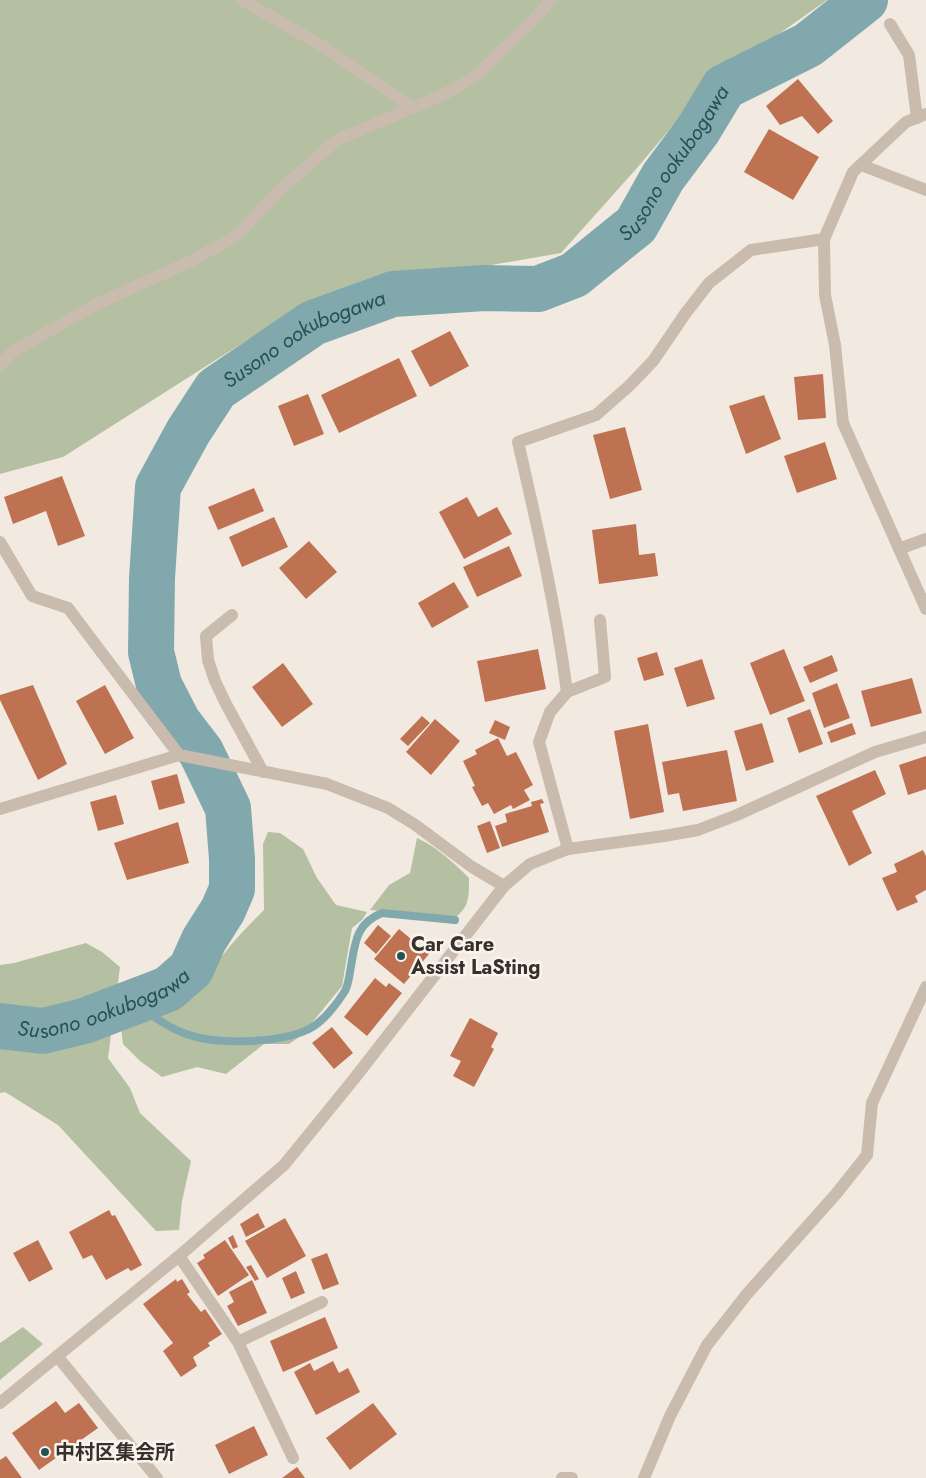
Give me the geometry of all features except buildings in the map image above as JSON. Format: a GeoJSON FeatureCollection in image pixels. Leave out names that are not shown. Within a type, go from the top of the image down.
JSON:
{"type":"FeatureCollection","features":[{"type":"Feature","properties":{"kind":"street"},"geometry":{"type":"LineString","coordinates":[[242,0],[321,45],[413,108]]}},
{"type":"Feature","properties":{"kind":"street"},"geometry":{"type":"LineString","coordinates":[[0,365],[12,352],[97,304],[191,261],[235,237],[281,189],[337,140],[443,95],[476,76],[535,18],[550,0]]}},
{"type":"Feature","properties":{"kind":"street"},"geometry":{"type":"LineString","coordinates":[[890,24],[909,55],[921,116],[906,122],[853,172],[824,239],[825,295],[835,346],[842,423],[926,609]]}},
{"type":"Feature","properties":{"kind":"street"},"geometry":{"type":"LineString","coordinates":[[861,165],[926,190]]}},
{"type":"Feature","properties":{"kind":"street"},"geometry":{"type":"LineString","coordinates":[[566,692],[561,643],[549,576],[518,442],[596,415],[653,361],[684,314],[709,283],[751,250],[824,239]]}},
{"type":"Feature","properties":{"kind":"street"},"geometry":{"type":"LineString","coordinates":[[899,549],[926,539]]}},
{"type":"Feature","properties":{"kind":"street"},"geometry":{"type":"LineString","coordinates":[[0,542],[32,596],[68,608],[179,755]]}},
{"type":"Feature","properties":{"kind":"street"},"geometry":{"type":"LineString","coordinates":[[232,615],[206,636],[208,660],[226,704],[263,772]]}},
{"type":"Feature","properties":{"kind":"street"},"geometry":{"type":"LineString","coordinates":[[568,849],[539,742],[550,712],[566,692],[605,677],[600,620]]}},
{"type":"Feature","properties":{"kind":"street"},"geometry":{"type":"LineString","coordinates":[[0,1403],[178,1256],[284,1164],[354,1079],[504,886],[530,864],[568,849],[698,830],[737,815],[875,752],[926,737]]}},
{"type":"Feature","properties":{"kind":"street"},"geometry":{"type":"LineString","coordinates":[[0,810],[179,755],[327,784],[388,808],[414,824],[472,867],[504,886]]}},
{"type":"Feature","properties":{"kind":"street"},"geometry":{"type":"LineString","coordinates":[[644,1478],[670,1416],[707,1345],[747,1294],[836,1194],[867,1155],[872,1103],[926,987]]}},
{"type":"Feature","properties":{"kind":"street"},"geometry":{"type":"LineString","coordinates":[[178,1256],[238,1342],[293,1458]]}},
{"type":"Feature","properties":{"kind":"street"},"geometry":{"type":"LineString","coordinates":[[238,1342],[322,1302]]}},
{"type":"Feature","properties":{"kind":"street"},"geometry":{"type":"LineString","coordinates":[[57,1356],[157,1478]]}},
{"type":"Feature","properties":{"kind":"street"},"geometry":{"type":"LineString","coordinates":[[562,1478],[572,1478]]}},
{"type":"Feature","properties":{"kind":"green space"},"geometry":{"type":"Polygon","coordinates":[[[0,0],[827,0],[708,84],[637,168],[561,253],[359,288],[268,327],[63,457],[0,474],[0,0]]]}},
{"type":"Feature","properties":{"kind":"green space"},"geometry":{"type":"Polygon","coordinates":[[[268,832],[280,833],[303,849],[317,878],[336,905],[367,912],[362,920],[352,928],[342,986],[302,1035],[289,1044],[264,1044],[226,1074],[197,1067],[162,1077],[140,1061],[123,1044],[120,1019],[165,1008],[186,998],[207,983],[223,955],[264,910],[263,844],[268,832]]]}},
{"type":"Feature","properties":{"kind":"green space"},"geometry":{"type":"Polygon","coordinates":[[[417,838],[438,850],[469,878],[468,900],[463,910],[454,918],[370,910],[389,885],[410,873],[417,838]]]}},
{"type":"Feature","properties":{"kind":"green space"},"geometry":{"type":"Polygon","coordinates":[[[86,943],[102,952],[120,967],[108,1058],[130,1088],[140,1113],[191,1161],[182,1201],[179,1230],[156,1231],[58,1125],[5,1092],[0,1093],[0,965],[14,963],[86,943]]]}},
{"type":"Feature","properties":{"kind":"green space"},"geometry":{"type":"Polygon","coordinates":[[[23,1327],[43,1344],[0,1380],[0,1343],[23,1327]]]}},
{"type":"Feature","properties":{"kind":"waterway","name":"Susono ookubogawa"},"geometry":{"type":"LineString","coordinates":[[0,1026],[43,1031],[84,1021],[168,989],[191,969],[204,940],[223,910],[232,889],[228,808],[201,752],[178,722],[159,685],[151,652],[152,578],[158,487],[188,432],[216,389],[313,323],[393,294],[484,288],[538,289],[574,275],[636,225],[663,177],[698,130],[724,87],[808,45],[865,0]]}},
{"type":"Feature","properties":{"kind":"waterway"},"geometry":{"type":"LineString","coordinates":[[134,1002],[174,1029],[202,1038],[250,1041],[267,1040],[297,1034],[319,1022],[342,996],[348,984],[357,937],[366,923],[382,913],[455,920]]}},
{"type":"Feature","properties":{"kind":"place","name":"Car Care Assist LaSting"},"geometry":{"type":"Point","coordinates":[401,956]}},
{"type":"Feature","properties":{"kind":"place","name":"中村区集会所"},"geometry":{"type":"Point","coordinates":[45,1452]}}]}
